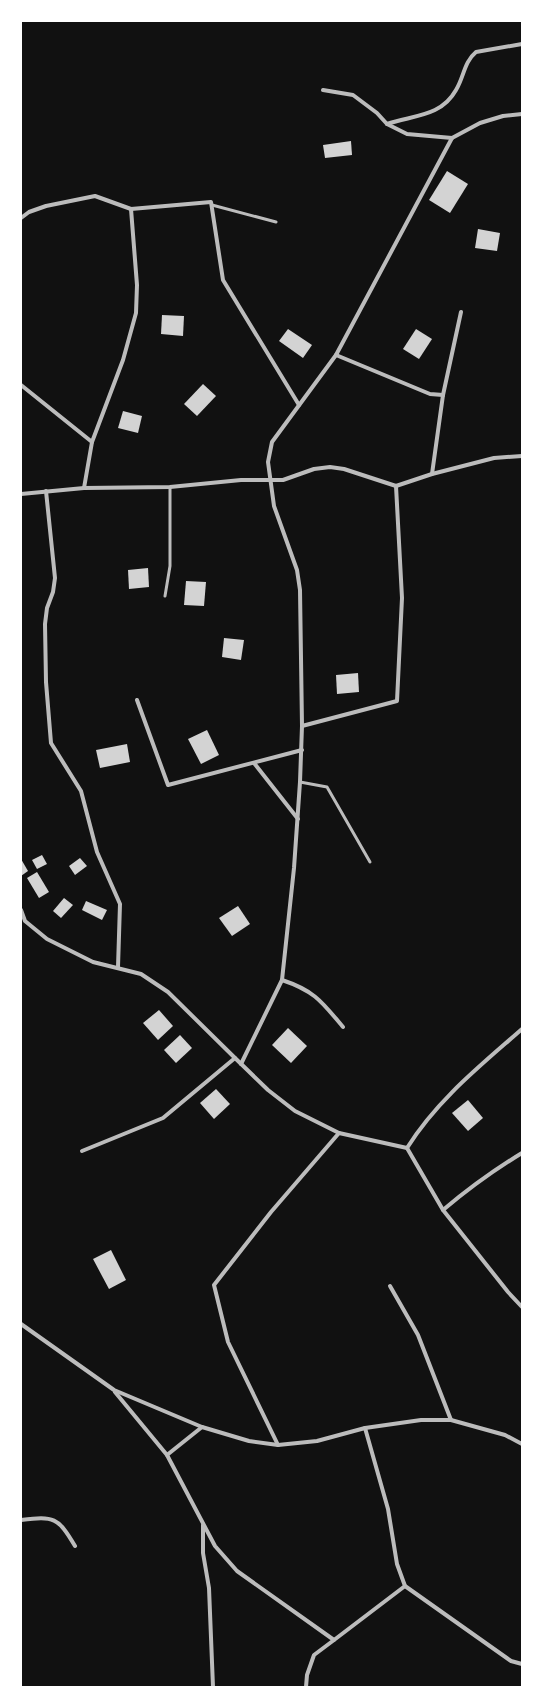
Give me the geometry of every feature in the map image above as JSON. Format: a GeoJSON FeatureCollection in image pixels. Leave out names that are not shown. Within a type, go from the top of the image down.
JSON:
{"type":"FeatureCollection","features":[{"type":"Feature","properties":{"kind":"street"},"geometry":{"type":"LineString","coordinates":[[387,124],[401,119],[425,115],[440,107],[456,90],[467,63],[476,52],[522,44]]}},
{"type":"Feature","properties":{"kind":"street"},"geometry":{"type":"LineString","coordinates":[[323,90],[353,94],[377,113],[387,124],[408,134],[452,138],[480,123],[503,116],[522,114]]}},
{"type":"Feature","properties":{"kind":"street"},"geometry":{"type":"LineString","coordinates":[[240,1064],[282,980],[294,868],[302,750],[300,590],[297,570],[274,506],[268,462],[272,442],[336,356],[452,138]]}},
{"type":"Feature","properties":{"kind":"street"},"geometry":{"type":"LineString","coordinates":[[21,218],[29,212],[46,206],[95,196],[130,209],[211,202],[223,280],[299,405]]}},
{"type":"Feature","properties":{"kind":"street"},"geometry":{"type":"LineString","coordinates":[[84,488],[92,442],[123,360],[136,313],[138,285],[130,209]]}},
{"type":"Feature","properties":{"kind":"street"},"geometry":{"type":"LineString","coordinates":[[432,474],[443,395],[461,312]]}},
{"type":"Feature","properties":{"kind":"street"},"geometry":{"type":"LineString","coordinates":[[336,356],[430,394],[443,395]]}},
{"type":"Feature","properties":{"kind":"street"},"geometry":{"type":"LineString","coordinates":[[21,385],[92,442]]}},
{"type":"Feature","properties":{"kind":"street"},"geometry":{"type":"LineString","coordinates":[[21,494],[84,488],[170,487],[241,480],[283,480],[314,469],[330,467],[344,469],[396,486],[432,474],[494,458],[522,456]]}},
{"type":"Feature","properties":{"kind":"street"},"geometry":{"type":"LineString","coordinates":[[302,726],[397,701],[402,598],[396,486]]}},
{"type":"Feature","properties":{"kind":"street"},"geometry":{"type":"LineString","coordinates":[[46,491],[55,578],[53,592],[47,608],[45,624],[46,682],[51,743],[81,791],[97,852],[120,904],[118,967]]}},
{"type":"Feature","properties":{"kind":"street"},"geometry":{"type":"LineString","coordinates":[[137,700],[168,785],[302,750]]}},
{"type":"Feature","properties":{"kind":"street"},"geometry":{"type":"LineString","coordinates":[[254,763],[298,819]]}},
{"type":"Feature","properties":{"kind":"street"},"geometry":{"type":"LineString","coordinates":[[21,910],[25,921],[47,939],[93,962],[118,967],[141,974],[168,992],[240,1064],[268,1090],[295,1111],[339,1133],[406,1148],[443,1210],[508,1292],[522,1307]]}},
{"type":"Feature","properties":{"kind":"street"},"geometry":{"type":"LineString","coordinates":[[282,980],[297,985],[314,995],[343,1027]]}},
{"type":"Feature","properties":{"kind":"street"},"geometry":{"type":"LineString","coordinates":[[406,1148],[417,1131],[459,1084],[522,1029]]}},
{"type":"Feature","properties":{"kind":"street"},"geometry":{"type":"LineString","coordinates":[[82,1151],[163,1118],[235,1058]]}},
{"type":"Feature","properties":{"kind":"street"},"geometry":{"type":"LineString","coordinates":[[278,1445],[228,1342],[214,1285],[271,1212],[339,1133]]}},
{"type":"Feature","properties":{"kind":"street"},"geometry":{"type":"LineString","coordinates":[[443,1210],[463,1193],[505,1163],[522,1154]]}},
{"type":"Feature","properties":{"kind":"street"},"geometry":{"type":"LineString","coordinates":[[390,1286],[418,1335],[451,1420]]}},
{"type":"Feature","properties":{"kind":"street"},"geometry":{"type":"LineString","coordinates":[[21,1324],[114,1390],[202,1428],[249,1442],[278,1445],[317,1440],[365,1428],[421,1420],[451,1420],[505,1435],[522,1444]]}},
{"type":"Feature","properties":{"kind":"street"},"geometry":{"type":"LineString","coordinates":[[114,1390],[167,1455],[215,1546],[237,1571],[334,1640]]}},
{"type":"Feature","properties":{"kind":"street"},"geometry":{"type":"LineString","coordinates":[[167,1455],[202,1428]]}},
{"type":"Feature","properties":{"kind":"street"},"geometry":{"type":"LineString","coordinates":[[365,1428],[388,1509],[397,1564],[405,1586],[511,1661],[522,1664]]}},
{"type":"Feature","properties":{"kind":"street"},"geometry":{"type":"LineString","coordinates":[[21,1520],[42,1518],[54,1520],[64,1528],[75,1546]]}},
{"type":"Feature","properties":{"kind":"street"},"geometry":{"type":"LineString","coordinates":[[203,1525],[203,1553],[208,1588],[213,1687]]}},
{"type":"Feature","properties":{"kind":"street"},"geometry":{"type":"LineString","coordinates":[[306,1687],[307,1675],[314,1655],[405,1586]]}},
{"type":"Feature","properties":{"kind":"lane"},"geometry":{"type":"LineString","coordinates":[[212,205],[276,222]]}},
{"type":"Feature","properties":{"kind":"lane"},"geometry":{"type":"LineString","coordinates":[[165,596],[170,566],[170,487]]}},
{"type":"Feature","properties":{"kind":"lane"},"geometry":{"type":"LineString","coordinates":[[300,782],[327,786],[370,862]]}},
{"type":"Feature","properties":{"kind":"building"},"geometry":{"type":"Polygon","coordinates":[[[351,141],[352,155],[325,158],[323,145],[351,141]]]}},
{"type":"Feature","properties":{"kind":"building"},"geometry":{"type":"Polygon","coordinates":[[[447,171],[468,184],[450,213],[429,200],[447,171]]]}},
{"type":"Feature","properties":{"kind":"building"},"geometry":{"type":"Polygon","coordinates":[[[478,229],[500,233],[497,251],[475,248],[478,229]]]}},
{"type":"Feature","properties":{"kind":"building"},"geometry":{"type":"Polygon","coordinates":[[[162,315],[184,316],[183,336],[161,334],[162,315]]]}},
{"type":"Feature","properties":{"kind":"building"},"geometry":{"type":"Polygon","coordinates":[[[288,329],[312,345],[303,358],[279,341],[288,329]]]}},
{"type":"Feature","properties":{"kind":"building"},"geometry":{"type":"Polygon","coordinates":[[[416,329],[432,339],[419,359],[403,349],[416,329]]]}},
{"type":"Feature","properties":{"kind":"building"},"geometry":{"type":"Polygon","coordinates":[[[203,384],[216,396],[197,416],[184,404],[203,384]]]}},
{"type":"Feature","properties":{"kind":"building"},"geometry":{"type":"Polygon","coordinates":[[[123,411],[142,416],[138,433],[118,428],[123,411]]]}},
{"type":"Feature","properties":{"kind":"building"},"geometry":{"type":"Polygon","coordinates":[[[148,568],[149,587],[129,589],[128,570],[148,568]]]}},
{"type":"Feature","properties":{"kind":"building"},"geometry":{"type":"Polygon","coordinates":[[[186,581],[206,582],[204,606],[184,605],[186,581]]]}},
{"type":"Feature","properties":{"kind":"building"},"geometry":{"type":"Polygon","coordinates":[[[224,638],[244,640],[241,660],[222,657],[224,638]]]}},
{"type":"Feature","properties":{"kind":"building"},"geometry":{"type":"Polygon","coordinates":[[[358,673],[359,692],[337,694],[336,675],[358,673]]]}},
{"type":"Feature","properties":{"kind":"building"},"geometry":{"type":"Polygon","coordinates":[[[207,730],[219,755],[201,764],[188,739],[207,730]]]}},
{"type":"Feature","properties":{"kind":"building"},"geometry":{"type":"Polygon","coordinates":[[[127,744],[130,762],[100,768],[96,750],[127,744]]]}},
{"type":"Feature","properties":{"kind":"building"},"geometry":{"type":"Polygon","coordinates":[[[42,855],[47,864],[37,869],[32,860],[42,855]]]}},
{"type":"Feature","properties":{"kind":"building"},"geometry":{"type":"Polygon","coordinates":[[[80,858],[87,866],[75,875],[69,866],[80,858]]]}},
{"type":"Feature","properties":{"kind":"building"},"geometry":{"type":"Polygon","coordinates":[[[21,859],[28,871],[21,876],[21,859]]]}},
{"type":"Feature","properties":{"kind":"building"},"geometry":{"type":"Polygon","coordinates":[[[37,872],[49,892],[39,898],[27,878],[37,872]]]}},
{"type":"Feature","properties":{"kind":"building"},"geometry":{"type":"Polygon","coordinates":[[[64,898],[73,905],[61,918],[53,911],[64,898]]]}},
{"type":"Feature","properties":{"kind":"building"},"geometry":{"type":"Polygon","coordinates":[[[86,901],[107,910],[102,920],[82,910],[86,901]]]}},
{"type":"Feature","properties":{"kind":"building"},"geometry":{"type":"Polygon","coordinates":[[[238,906],[250,924],[232,936],[219,918],[238,906]]]}},
{"type":"Feature","properties":{"kind":"building"},"geometry":{"type":"Polygon","coordinates":[[[159,1010],[173,1026],[158,1040],[143,1023],[159,1010]]]}},
{"type":"Feature","properties":{"kind":"building"},"geometry":{"type":"Polygon","coordinates":[[[288,1028],[307,1046],[291,1063],[272,1045],[288,1028]]]}},
{"type":"Feature","properties":{"kind":"building"},"geometry":{"type":"Polygon","coordinates":[[[180,1035],[192,1048],[176,1063],[164,1050],[180,1035]]]}},
{"type":"Feature","properties":{"kind":"building"},"geometry":{"type":"Polygon","coordinates":[[[216,1089],[230,1104],[214,1119],[200,1103],[216,1089]]]}},
{"type":"Feature","properties":{"kind":"building"},"geometry":{"type":"Polygon","coordinates":[[[468,1100],[483,1118],[468,1131],[452,1113],[468,1100]]]}},
{"type":"Feature","properties":{"kind":"building"},"geometry":{"type":"Polygon","coordinates":[[[111,1250],[126,1280],[109,1289],[93,1259],[111,1250]]]}}]}
